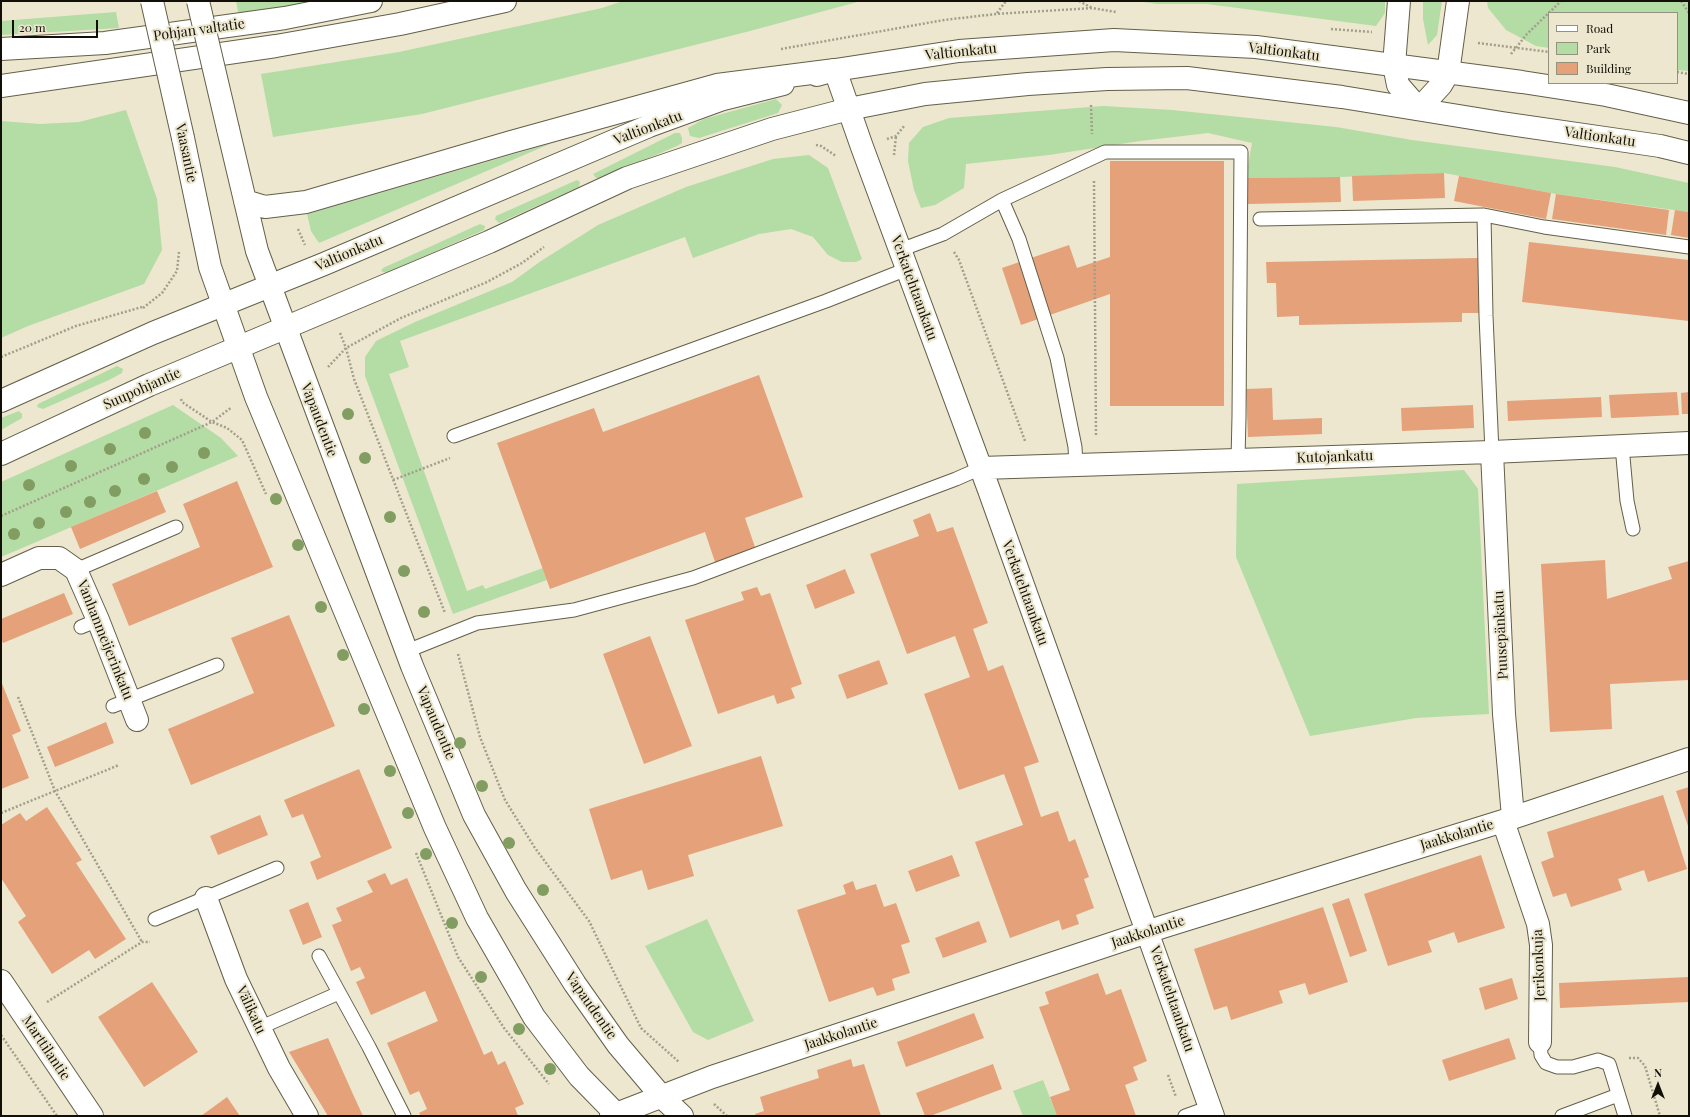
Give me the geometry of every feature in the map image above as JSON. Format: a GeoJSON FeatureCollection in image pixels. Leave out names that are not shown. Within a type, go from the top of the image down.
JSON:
{"type":"FeatureCollection","features":[{"type":"Feature","properties":{"kind":"main road","name":"Vaasantie"},"geometry":{"type":"LineString","coordinates":[[152,1],[210,267],[223,304]]}},
{"type":"Feature","properties":{"kind":"main road"},"geometry":{"type":"LineString","coordinates":[[1,401],[153,333],[270,286],[257,251],[198,1]]}},
{"type":"Feature","properties":{"kind":"main road","name":"Pohjan valtatie"},"geometry":{"type":"LineString","coordinates":[[1,49],[105,43],[285,18],[371,1]]}},
{"type":"Feature","properties":{"kind":"main road"},"geometry":{"type":"LineString","coordinates":[[1,86],[276,46],[400,24],[505,1]]}},
{"type":"Feature","properties":{"kind":"main road"},"geometry":{"type":"LineString","coordinates":[[1399,1],[1394,65],[1398,84],[1419,110],[1441,85],[1448,73],[1458,1]]}},
{"type":"Feature","properties":{"kind":"main road","name":"Valtionkatu"},"geometry":{"type":"LineString","coordinates":[[270,286],[649,126],[723,99],[835,70],[959,51],[1114,40],[1256,47],[1522,82],[1606,95],[1689,113]]}},
{"type":"Feature","properties":{"kind":"main road"},"geometry":{"type":"LineString","coordinates":[[245,201],[265,207],[306,202],[511,142],[717,86],[835,70]]}},
{"type":"Feature","properties":{"kind":"main road","name":"Verkatehtaankatu"},"geometry":{"type":"LineString","coordinates":[[835,70],[903,259],[981,468],[1212,1111]]}},
{"type":"Feature","properties":{"kind":"main road","name":"Valtionkatu"},"geometry":{"type":"LineString","coordinates":[[285,328],[488,242],[627,178],[772,129],[849,110],[925,94],[1020,85],[1108,79],[1187,78],[1342,96],[1419,110],[1660,146],[1689,153]]}},
{"type":"Feature","properties":{"kind":"main road","name":"Vapaudentie"},"geometry":{"type":"LineString","coordinates":[[270,286],[406,651],[474,815],[516,891],[574,984],[618,1046],[662,1097],[682,1116]]}},
{"type":"Feature","properties":{"kind":"main road"},"geometry":{"type":"LineString","coordinates":[[223,304],[256,397],[436,828],[477,918],[534,1017],[579,1076],[615,1115]]}},
{"type":"Feature","properties":{"kind":"main road","name":"Suupohjantie"},"geometry":{"type":"LineString","coordinates":[[1,454],[149,385],[285,328]]}},
{"type":"Feature","properties":{"kind":"main road","name":"Kutojankatu"},"geometry":{"type":"LineString","coordinates":[[981,468],[1075,456],[1238,460],[1492,452],[1689,442]]}},
{"type":"Feature","properties":{"kind":"main road","name":"Puusepänkatu"},"geometry":{"type":"LineString","coordinates":[[1492,452],[1508,819]]}},
{"type":"Feature","properties":{"kind":"main road","name":"Vanhanmeijerinkatu"},"geometry":{"type":"LineString","coordinates":[[1,575],[39,558],[59,558],[76,570],[89,623],[121,702],[137,726]]}},
{"type":"Feature","properties":{"kind":"main road","name":"Jaakkolantie"},"geometry":{"type":"LineString","coordinates":[[615,1115],[712,1077],[1148,932],[1508,819],[1689,759]]}},
{"type":"Feature","properties":{"kind":"main road","name":"Jerikonkuja"},"geometry":{"type":"LineString","coordinates":[[1508,819],[1538,924],[1541,945],[1540,1042]]}},
{"type":"Feature","properties":{"kind":"main road","name":"Välikatu"},"geometry":{"type":"LineString","coordinates":[[206,898],[236,979],[279,1068],[307,1116]]}},
{"type":"Feature","properties":{"kind":"main road","name":"Marttilantie"},"geometry":{"type":"LineString","coordinates":[[1,981],[92,1116]]}},
{"type":"Feature","properties":{"kind":"lane"},"geometry":{"type":"LineString","coordinates":[[454,436],[826,301],[903,259],[1002,200],[1105,152],[1241,152],[1240,416],[1238,460]]}},
{"type":"Feature","properties":{"kind":"lane"},"geometry":{"type":"LineString","coordinates":[[1002,200],[1019,239],[1058,358],[1075,456]]}},
{"type":"Feature","properties":{"kind":"lane"},"geometry":{"type":"LineString","coordinates":[[1260,219],[1484,215],[1544,227],[1689,247]]}},
{"type":"Feature","properties":{"kind":"lane"},"geometry":{"type":"LineString","coordinates":[[1484,215],[1486,316],[1492,452]]}},
{"type":"Feature","properties":{"kind":"lane"},"geometry":{"type":"LineString","coordinates":[[1622,446],[1627,501],[1633,529]]}},
{"type":"Feature","properties":{"kind":"lane"},"geometry":{"type":"LineString","coordinates":[[406,651],[477,624],[574,610],[692,578],[956,479],[981,468]]}},
{"type":"Feature","properties":{"kind":"lane"},"geometry":{"type":"LineString","coordinates":[[76,570],[176,527]]}},
{"type":"Feature","properties":{"kind":"lane"},"geometry":{"type":"LineString","coordinates":[[121,702],[217,665]]}},
{"type":"Feature","properties":{"kind":"lane"},"geometry":{"type":"LineString","coordinates":[[155,920],[277,868]]}},
{"type":"Feature","properties":{"kind":"lane"},"geometry":{"type":"LineString","coordinates":[[319,956],[369,1047],[404,1116]]}},
{"type":"Feature","properties":{"kind":"lane"},"geometry":{"type":"LineString","coordinates":[[259,1028],[339,993]]}},
{"type":"Feature","properties":{"kind":"lane"},"geometry":{"type":"LineString","coordinates":[[1540,1042],[1541,1055],[1546,1063],[1557,1067],[1573,1067],[1598,1060],[1609,1064],[1625,1116]]}},
{"type":"Feature","properties":{"kind":"lane"},"geometry":{"type":"LineString","coordinates":[[1562,1116],[1618,1095]]}},
{"type":"Feature","properties":{"kind":"lane"},"geometry":{"type":"LineString","coordinates":[[1185,1116],[1212,1111]]}},
{"type":"Feature","properties":{"kind":"path"},"geometry":{"type":"LineString","coordinates":[[996,14],[1006,1]]}},
{"type":"Feature","properties":{"kind":"path"},"geometry":{"type":"LineString","coordinates":[[1079,1],[1092,8]]}},
{"type":"Feature","properties":{"kind":"path"},"geometry":{"type":"LineString","coordinates":[[1550,12],[1561,1]]}},
{"type":"Feature","properties":{"kind":"path"},"geometry":{"type":"LineString","coordinates":[[1681,1],[1689,13]]}},
{"type":"Feature","properties":{"kind":"path"},"geometry":{"type":"LineString","coordinates":[[1548,14],[1516,47],[1548,52]]}},
{"type":"Feature","properties":{"kind":"path"},"geometry":{"type":"LineString","coordinates":[[1678,72],[1689,74]]}},
{"type":"Feature","properties":{"kind":"path"},"geometry":{"type":"LineString","coordinates":[[895,158],[894,151],[896,136],[906,124]]}},
{"type":"Feature","properties":{"kind":"path"},"geometry":{"type":"LineString","coordinates":[[809,144],[821,146],[836,156],[896,136]]}},
{"type":"Feature","properties":{"kind":"path"},"geometry":{"type":"LineString","coordinates":[[1075,456],[1096,446],[1094,186]]}},
{"type":"Feature","properties":{"kind":"path"},"geometry":{"type":"LineString","coordinates":[[943,234],[958,260],[1024,440],[1027,444]]}},
{"type":"Feature","properties":{"kind":"path"},"geometry":{"type":"LineString","coordinates":[[303,378],[326,369],[346,348],[401,318],[487,282],[522,263],[545,246]]}},
{"type":"Feature","properties":{"kind":"path"},"geometry":{"type":"LineString","coordinates":[[1,357],[76,326],[142,307],[162,293],[177,271],[179,249]]}},
{"type":"Feature","properties":{"kind":"path"},"geometry":{"type":"LineString","coordinates":[[142,307],[153,333]]}},
{"type":"Feature","properties":{"kind":"path"},"geometry":{"type":"LineString","coordinates":[[346,348],[354,379],[453,634],[480,737],[505,800],[535,848],[589,921],[641,1028],[681,1064],[727,1116]]}},
{"type":"Feature","properties":{"kind":"path"},"geometry":{"type":"LineString","coordinates":[[171,376],[182,402],[212,422]]}},
{"type":"Feature","properties":{"kind":"path"},"geometry":{"type":"LineString","coordinates":[[1,516],[212,422],[230,408],[256,397]]}},
{"type":"Feature","properties":{"kind":"path"},"geometry":{"type":"LineString","coordinates":[[393,480],[453,457]]}},
{"type":"Feature","properties":{"kind":"path"},"geometry":{"type":"LineString","coordinates":[[18,697],[55,791],[142,942]]}},
{"type":"Feature","properties":{"kind":"path"},"geometry":{"type":"LineString","coordinates":[[1,813],[119,765]]}},
{"type":"Feature","properties":{"kind":"path"},"geometry":{"type":"LineString","coordinates":[[24,1016],[142,942],[150,942]]}},
{"type":"Feature","properties":{"kind":"path"},"geometry":{"type":"LineString","coordinates":[[1,1035],[57,1116]]}},
{"type":"Feature","properties":{"kind":"path"},"geometry":{"type":"LineString","coordinates":[[1609,1064],[1629,1058],[1638,1058],[1645,1066],[1660,1116]]}},
{"type":"Feature","properties":{"kind":"green space"},"geometry":{"type":"Polygon","coordinates":[[[236,1],[330,1],[239,16],[236,1]]]}},
{"type":"Feature","properties":{"kind":"green space"},"geometry":{"type":"Polygon","coordinates":[[[623,1],[861,1],[750,31],[422,114],[273,137],[261,74],[399,52],[602,8],[623,1]]]}},
{"type":"Feature","properties":{"kind":"green space"},"geometry":{"type":"Polygon","coordinates":[[[1136,1],[1385,1],[1385,13],[1376,26],[1207,4],[1157,4],[1136,1]]]}},
{"type":"Feature","properties":{"kind":"green space"},"geometry":{"type":"Polygon","coordinates":[[[1423,1],[1442,1],[1437,35],[1428,45],[1423,19],[1423,1]]]}},
{"type":"Feature","properties":{"kind":"green space"},"geometry":{"type":"Polygon","coordinates":[[[1487,1],[1689,1],[1689,71],[1678,70],[1678,12],[1548,12],[1548,48],[1536,46],[1506,30],[1488,8],[1487,1]]]}},
{"type":"Feature","properties":{"kind":"green space"},"geometry":{"type":"Polygon","coordinates":[[[116,12],[119,28],[1,35],[1,21],[116,12]]]}},
{"type":"Feature","properties":{"kind":"green space"},"geometry":{"type":"Polygon","coordinates":[[[776,99],[782,105],[778,113],[699,138],[690,136],[688,128],[704,119],[776,99]]]}},
{"type":"Feature","properties":{"kind":"green space"},"geometry":{"type":"Polygon","coordinates":[[[1103,106],[1172,110],[1336,127],[1412,140],[1615,167],[1689,183],[1689,212],[1556,194],[1444,173],[1340,177],[1248,178],[1248,165],[1252,143],[1208,133],[1140,141],[1049,155],[966,164],[964,188],[935,205],[921,208],[914,190],[908,161],[909,143],[923,127],[949,118],[1103,106]]]}},
{"type":"Feature","properties":{"kind":"green space"},"geometry":{"type":"Polygon","coordinates":[[[126,110],[157,199],[162,250],[144,284],[28,326],[1,338],[1,121],[40,124],[79,122],[126,110]]]}},
{"type":"Feature","properties":{"kind":"green space"},"geometry":{"type":"Polygon","coordinates":[[[675,133],[680,133],[682,138],[682,143],[677,146],[601,178],[596,178],[593,174],[675,133]]]}},
{"type":"Feature","properties":{"kind":"green space"},"geometry":{"type":"Polygon","coordinates":[[[552,143],[319,243],[311,231],[307,214],[552,143]]]}},
{"type":"Feature","properties":{"kind":"green space"},"geometry":{"type":"Polygon","coordinates":[[[809,155],[828,168],[862,259],[856,262],[842,262],[828,255],[813,237],[791,229],[759,234],[693,258],[685,237],[400,341],[409,367],[389,374],[467,591],[483,585],[485,589],[543,568],[547,580],[453,614],[365,376],[365,357],[376,341],[415,322],[512,282],[541,261],[598,225],[686,187],[773,159],[809,155]]]}},
{"type":"Feature","properties":{"kind":"green space"},"geometry":{"type":"Polygon","coordinates":[[[577,180],[580,182],[579,187],[499,223],[495,219],[496,216],[577,180]]]}},
{"type":"Feature","properties":{"kind":"green space"},"geometry":{"type":"Polygon","coordinates":[[[480,224],[485,226],[484,230],[386,273],[381,271],[383,268],[480,224]]]}},
{"type":"Feature","properties":{"kind":"green space"},"geometry":{"type":"Polygon","coordinates":[[[117,366],[123,369],[122,373],[109,380],[43,409],[37,407],[38,404],[117,366]]]}},
{"type":"Feature","properties":{"kind":"green space"},"geometry":{"type":"Polygon","coordinates":[[[173,405],[221,438],[238,456],[1,557],[1,482],[173,405]]]}},
{"type":"Feature","properties":{"kind":"green space"},"geometry":{"type":"Polygon","coordinates":[[[19,411],[22,414],[22,418],[1,430],[1,418],[19,411]]]}},
{"type":"Feature","properties":{"kind":"green space"},"geometry":{"type":"Polygon","coordinates":[[[1464,470],[1478,489],[1489,714],[1416,718],[1310,736],[1236,557],[1237,484],[1464,470]]]}},
{"type":"Feature","properties":{"kind":"green space"},"geometry":{"type":"Polygon","coordinates":[[[707,919],[754,1021],[708,1040],[693,1032],[645,946],[707,919]]]}},
{"type":"Feature","properties":{"kind":"green space"},"geometry":{"type":"Polygon","coordinates":[[[1043,1080],[1057,1116],[1023,1116],[1013,1091],[1043,1080]]]}},
{"type":"Feature","properties":{"kind":"building"},"geometry":{"type":"Polygon","coordinates":[[[1110,161],[1224,161],[1224,406],[1110,406],[1110,294],[1021,325],[1002,268],[1069,245],[1077,268],[1110,257],[1110,161]]]}},
{"type":"Feature","properties":{"kind":"building"},"geometry":{"type":"Polygon","coordinates":[[[1444,173],[1445,198],[1353,201],[1352,176],[1444,173]]]}},
{"type":"Feature","properties":{"kind":"building"},"geometry":{"type":"Polygon","coordinates":[[[1459,176],[1551,193],[1546,219],[1454,201],[1459,176]]]}},
{"type":"Feature","properties":{"kind":"building"},"geometry":{"type":"Polygon","coordinates":[[[1340,177],[1341,202],[1248,204],[1248,178],[1340,177]]]}},
{"type":"Feature","properties":{"kind":"building"},"geometry":{"type":"Polygon","coordinates":[[[1556,194],[1669,210],[1666,235],[1552,219],[1556,194]]]}},
{"type":"Feature","properties":{"kind":"building"},"geometry":{"type":"Polygon","coordinates":[[[1675,210],[1689,212],[1689,238],[1671,235],[1675,210]]]}},
{"type":"Feature","properties":{"kind":"building"},"geometry":{"type":"Polygon","coordinates":[[[1529,242],[1689,260],[1689,321],[1522,302],[1529,242]]]}},
{"type":"Feature","properties":{"kind":"building"},"geometry":{"type":"Polygon","coordinates":[[[1478,258],[1479,313],[1462,313],[1462,322],[1299,325],[1299,316],[1277,317],[1276,283],[1267,283],[1266,262],[1478,258]]]}},
{"type":"Feature","properties":{"kind":"building"},"geometry":{"type":"Polygon","coordinates":[[[759,375],[803,497],[745,518],[756,550],[716,565],[705,532],[550,589],[497,443],[594,408],[603,432],[759,375]]]}},
{"type":"Feature","properties":{"kind":"building"},"geometry":{"type":"Polygon","coordinates":[[[1272,388],[1273,420],[1322,418],[1322,434],[1248,437],[1246,389],[1272,388]]]}},
{"type":"Feature","properties":{"kind":"building"},"geometry":{"type":"Polygon","coordinates":[[[1677,392],[1679,415],[1611,418],[1609,395],[1677,392]]]}},
{"type":"Feature","properties":{"kind":"building"},"geometry":{"type":"Polygon","coordinates":[[[1689,392],[1689,414],[1682,414],[1681,393],[1689,392]]]}},
{"type":"Feature","properties":{"kind":"building"},"geometry":{"type":"Polygon","coordinates":[[[1601,397],[1602,417],[1508,421],[1507,401],[1601,397]]]}},
{"type":"Feature","properties":{"kind":"building"},"geometry":{"type":"Polygon","coordinates":[[[1473,405],[1474,428],[1402,431],[1401,408],[1473,405]]]}},
{"type":"Feature","properties":{"kind":"building"},"geometry":{"type":"Polygon","coordinates":[[[237,481],[273,567],[129,626],[112,584],[200,547],[183,504],[237,481]]]}},
{"type":"Feature","properties":{"kind":"building"},"geometry":{"type":"Polygon","coordinates":[[[157,491],[166,512],[80,549],[71,527],[157,491]]]}},
{"type":"Feature","properties":{"kind":"building"},"geometry":{"type":"Polygon","coordinates":[[[930,513],[937,532],[953,527],[988,623],[973,629],[988,671],[1003,665],[1039,762],[1024,767],[1041,817],[1058,811],[1069,842],[1075,839],[1089,877],[1084,879],[1094,908],[1076,915],[1079,924],[1062,930],[1059,920],[1010,938],[975,842],[1023,825],[1004,774],[959,790],[924,694],[970,677],[955,636],[907,654],[870,554],[919,536],[913,520],[930,513]]]}},
{"type":"Feature","properties":{"kind":"building"},"geometry":{"type":"Polygon","coordinates":[[[1605,560],[1607,599],[1672,579],[1668,567],[1689,561],[1689,680],[1610,684],[1612,729],[1550,732],[1541,564],[1605,560]]]}},
{"type":"Feature","properties":{"kind":"building"},"geometry":{"type":"Polygon","coordinates":[[[845,569],[855,593],[815,609],[806,585],[845,569]]]}},
{"type":"Feature","properties":{"kind":"building"},"geometry":{"type":"Polygon","coordinates":[[[757,587],[761,596],[770,593],[802,684],[791,688],[795,698],[777,704],[774,695],[718,714],[685,620],[744,600],[741,592],[757,587]]]}},
{"type":"Feature","properties":{"kind":"building"},"geometry":{"type":"Polygon","coordinates":[[[64,593],[73,614],[3,643],[1,638],[1,619],[64,593]]]}},
{"type":"Feature","properties":{"kind":"building"},"geometry":{"type":"Polygon","coordinates":[[[289,615],[335,726],[191,785],[168,729],[254,693],[231,638],[289,615]]]}},
{"type":"Feature","properties":{"kind":"building"},"geometry":{"type":"Polygon","coordinates":[[[650,636],[692,746],[644,764],[603,654],[650,636]]]}},
{"type":"Feature","properties":{"kind":"building"},"geometry":{"type":"Polygon","coordinates":[[[879,660],[888,684],[847,699],[838,675],[879,660]]]}},
{"type":"Feature","properties":{"kind":"building"},"geometry":{"type":"Polygon","coordinates":[[[1,681],[21,731],[12,735],[29,778],[1,789],[1,681]]]}},
{"type":"Feature","properties":{"kind":"building"},"geometry":{"type":"Polygon","coordinates":[[[106,722],[114,743],[55,767],[47,747],[106,722]]]}},
{"type":"Feature","properties":{"kind":"building"},"geometry":{"type":"Polygon","coordinates":[[[761,756],[783,826],[688,855],[694,876],[648,890],[642,870],[611,880],[589,809],[761,756]]]}},
{"type":"Feature","properties":{"kind":"building"},"geometry":{"type":"Polygon","coordinates":[[[359,769],[392,848],[317,880],[310,862],[321,857],[303,814],[292,818],[284,800],[359,769]]]}},
{"type":"Feature","properties":{"kind":"building"},"geometry":{"type":"Polygon","coordinates":[[[1689,787],[1689,829],[1676,791],[1689,787]]]}},
{"type":"Feature","properties":{"kind":"building"},"geometry":{"type":"Polygon","coordinates":[[[1663,795],[1687,869],[1648,882],[1644,870],[1618,879],[1622,890],[1571,907],[1566,893],[1553,897],[1541,862],[1554,857],[1547,832],[1663,795]]]}},
{"type":"Feature","properties":{"kind":"building"},"geometry":{"type":"Polygon","coordinates":[[[47,807],[82,860],[76,863],[126,939],[95,959],[89,950],[52,974],[18,922],[26,916],[1,878],[1,825],[20,813],[26,821],[47,807]]]}},
{"type":"Feature","properties":{"kind":"building"},"geometry":{"type":"Polygon","coordinates":[[[260,815],[268,835],[218,855],[210,836],[260,815]]]}},
{"type":"Feature","properties":{"kind":"building"},"geometry":{"type":"Polygon","coordinates":[[[952,855],[960,876],[916,892],[908,871],[952,855]]]}},
{"type":"Feature","properties":{"kind":"building"},"geometry":{"type":"Polygon","coordinates":[[[1481,855],[1505,928],[1458,943],[1454,932],[1428,941],[1432,952],[1388,966],[1364,894],[1481,855]]]}},
{"type":"Feature","properties":{"kind":"building"},"geometry":{"type":"Polygon","coordinates":[[[385,873],[391,885],[407,878],[484,1055],[492,1051],[498,1065],[505,1061],[524,1104],[515,1108],[518,1116],[421,1116],[419,1113],[427,1109],[419,1091],[410,1095],[387,1043],[438,1021],[425,991],[371,1015],[356,982],[365,978],[360,967],[351,971],[332,925],[342,921],[336,908],[373,892],[367,881],[385,873]]]}},
{"type":"Feature","properties":{"kind":"building"},"geometry":{"type":"Polygon","coordinates":[[[853,881],[856,890],[876,884],[884,907],[896,903],[910,942],[901,945],[910,973],[892,979],[895,990],[877,996],[873,987],[829,1002],[797,910],[846,894],[843,885],[853,881]]]}},
{"type":"Feature","properties":{"kind":"building"},"geometry":{"type":"Polygon","coordinates":[[[1349,898],[1367,951],[1350,957],[1332,904],[1349,898]]]}},
{"type":"Feature","properties":{"kind":"building"},"geometry":{"type":"Polygon","coordinates":[[[308,902],[322,937],[303,945],[289,910],[308,902]]]}},
{"type":"Feature","properties":{"kind":"building"},"geometry":{"type":"Polygon","coordinates":[[[1323,907],[1348,982],[1309,995],[1305,983],[1279,991],[1283,1003],[1231,1020],[1227,1006],[1214,1010],[1194,949],[1323,907]]]}},
{"type":"Feature","properties":{"kind":"building"},"geometry":{"type":"Polygon","coordinates":[[[979,921],[987,942],[943,958],[935,938],[979,921]]]}},
{"type":"Feature","properties":{"kind":"building"},"geometry":{"type":"Polygon","coordinates":[[[1098,973],[1106,995],[1121,989],[1147,1061],[1133,1067],[1138,1080],[1125,1085],[1136,1116],[1057,1116],[1050,1097],[1070,1090],[1039,1007],[1049,1004],[1045,992],[1098,973]]]}},
{"type":"Feature","properties":{"kind":"building"},"geometry":{"type":"Polygon","coordinates":[[[1689,977],[1689,1002],[1560,1008],[1559,983],[1689,977]]]}},
{"type":"Feature","properties":{"kind":"building"},"geometry":{"type":"Polygon","coordinates":[[[1512,978],[1518,999],[1485,1010],[1479,988],[1512,978]]]}},
{"type":"Feature","properties":{"kind":"building"},"geometry":{"type":"Polygon","coordinates":[[[152,982],[198,1052],[144,1087],[98,1017],[152,982]]]}},
{"type":"Feature","properties":{"kind":"building"},"geometry":{"type":"Polygon","coordinates":[[[974,1013],[984,1038],[906,1067],[897,1042],[974,1013]]]}},
{"type":"Feature","properties":{"kind":"building"},"geometry":{"type":"Polygon","coordinates":[[[328,1038],[363,1116],[328,1116],[289,1052],[328,1038]]]}},
{"type":"Feature","properties":{"kind":"building"},"geometry":{"type":"Polygon","coordinates":[[[1509,1038],[1516,1059],[1449,1081],[1442,1060],[1509,1038]]]}},
{"type":"Feature","properties":{"kind":"building"},"geometry":{"type":"Polygon","coordinates":[[[851,1059],[853,1067],[864,1064],[881,1116],[756,1116],[755,1114],[764,1111],[760,1097],[819,1078],[817,1070],[851,1059]]]}},
{"type":"Feature","properties":{"kind":"building"},"geometry":{"type":"Polygon","coordinates":[[[993,1064],[1002,1089],[930,1116],[925,1116],[916,1093],[993,1064]]]}},
{"type":"Feature","properties":{"kind":"building"},"geometry":{"type":"Polygon","coordinates":[[[227,1097],[240,1116],[201,1116],[227,1097]]]}}]}
